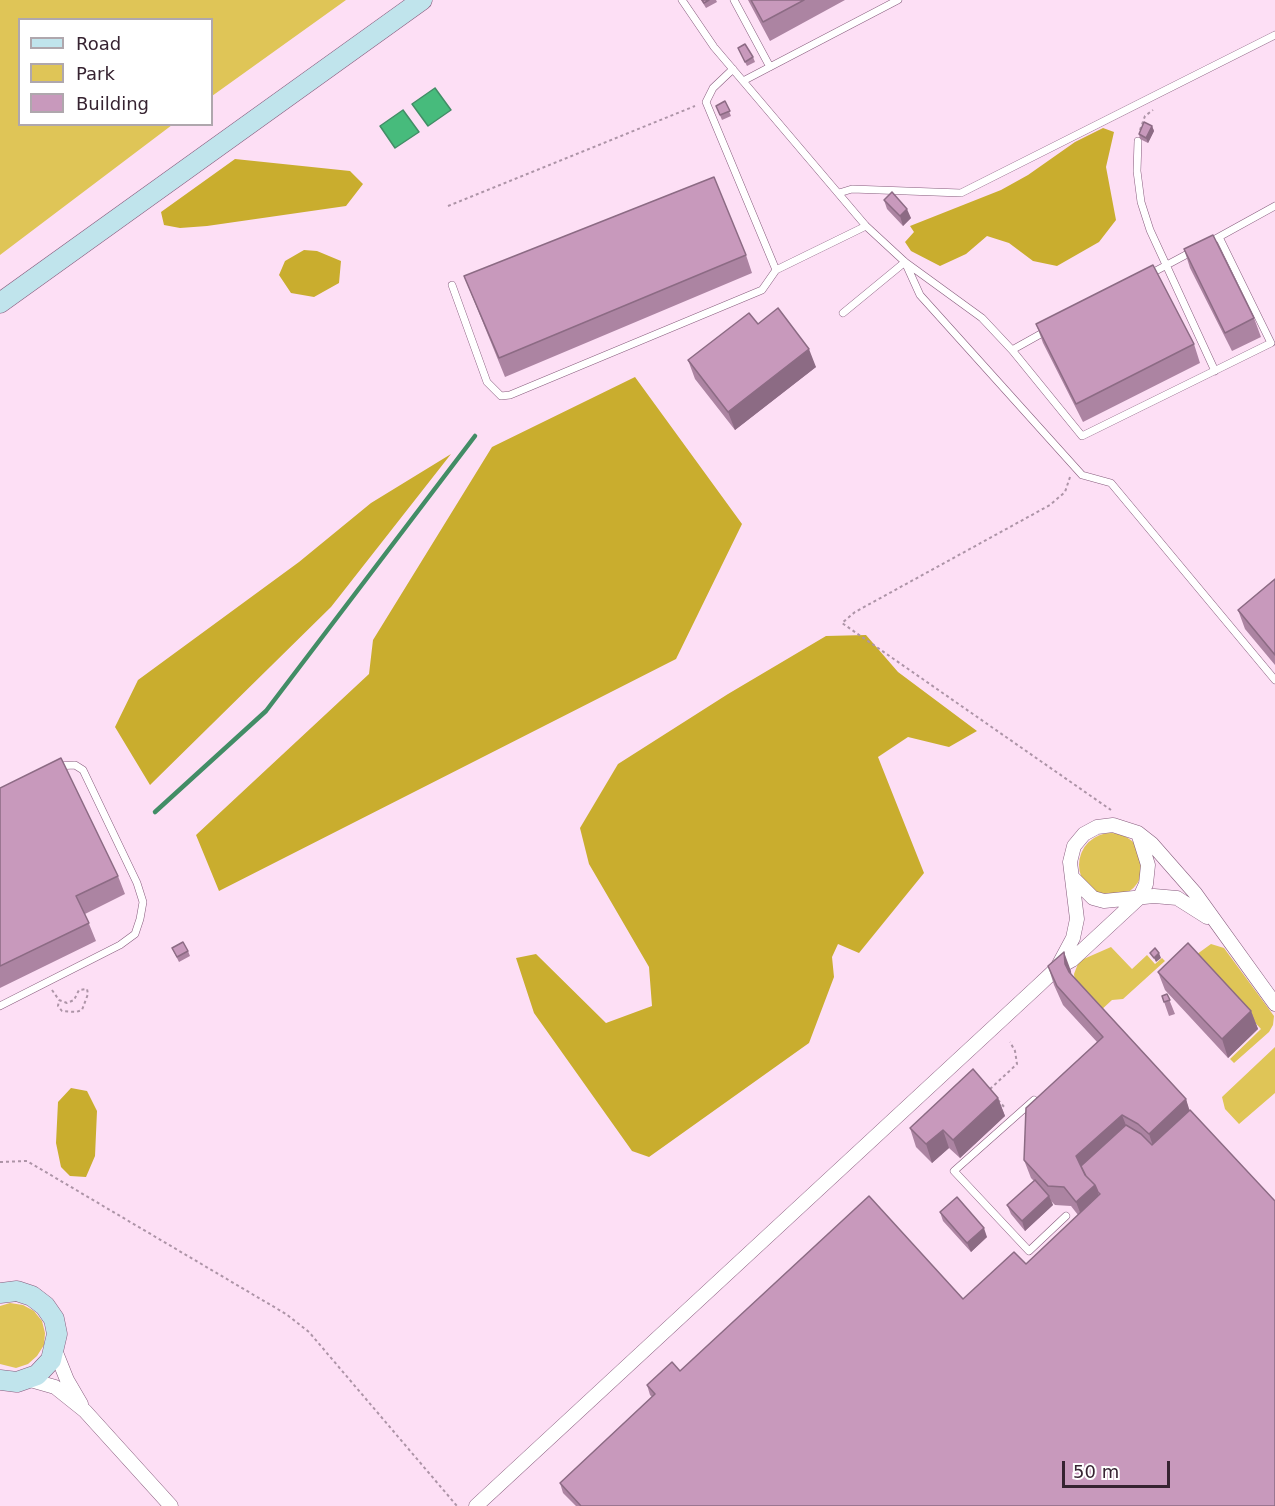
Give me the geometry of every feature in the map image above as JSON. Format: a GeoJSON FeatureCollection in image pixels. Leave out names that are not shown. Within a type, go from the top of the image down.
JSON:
{"type":"FeatureCollection","features":[{"type":"Feature","properties":{"kind":"main road"},"geometry":{"type":"LineString","coordinates":[[0,303],[422,0]]}},
{"type":"Feature","properties":{"kind":"main road"},"geometry":{"type":"LineString","coordinates":[[0,1293],[17,1292],[32,1296],[45,1305],[56,1327],[55,1350],[45,1368],[17,1382],[0,1380]]}},
{"type":"Feature","properties":{"kind":"street"},"geometry":{"type":"LineString","coordinates":[[1056,969],[1073,938],[1077,919],[1070,862],[1074,846],[1084,834],[1097,827],[1113,825],[1132,830],[1152,844],[1195,893],[1215,924],[1275,1004]]}},
{"type":"Feature","properties":{"kind":"street"},"geometry":{"type":"LineString","coordinates":[[476,1506],[1056,969],[1072,960],[1140,897],[1146,884],[1148,865],[1132,830]]}},
{"type":"Feature","properties":{"kind":"street"},"geometry":{"type":"LineString","coordinates":[[1072,876],[1093,898],[1104,902],[1140,897],[1177,898],[1215,924]]}},
{"type":"Feature","properties":{"kind":"street"},"geometry":{"type":"LineString","coordinates":[[55,1350],[67,1380],[85,1411]]}},
{"type":"Feature","properties":{"kind":"street"},"geometry":{"type":"LineString","coordinates":[[27,1379],[55,1387],[85,1411],[171,1506]]}},
{"type":"Feature","properties":{"kind":"lane"},"geometry":{"type":"LineString","coordinates":[[682,0],[714,47],[866,226],[905,262],[982,318],[1012,350],[1082,436],[1271,343],[1219,237]]}},
{"type":"Feature","properties":{"kind":"lane"},"geometry":{"type":"LineString","coordinates":[[734,0],[770,67]]}},
{"type":"Feature","properties":{"kind":"lane"},"geometry":{"type":"LineString","coordinates":[[743,81],[897,0]]}},
{"type":"Feature","properties":{"kind":"lane"},"geometry":{"type":"LineString","coordinates":[[839,194],[852,189],[961,193],[1275,35]]}},
{"type":"Feature","properties":{"kind":"lane"},"geometry":{"type":"LineString","coordinates":[[733,69],[713,88],[706,102],[776,270]]}},
{"type":"Feature","properties":{"kind":"lane"},"geometry":{"type":"LineString","coordinates":[[1138,141],[1137,171],[1141,202],[1165,266],[1215,371]]}},
{"type":"Feature","properties":{"kind":"lane"},"geometry":{"type":"LineString","coordinates":[[1145,277],[1275,206]]}},
{"type":"Feature","properties":{"kind":"lane"},"geometry":{"type":"LineString","coordinates":[[452,285],[487,382],[501,396],[510,395],[762,290],[776,270],[866,226]]}},
{"type":"Feature","properties":{"kind":"lane"},"geometry":{"type":"LineString","coordinates":[[843,313],[905,262]]}},
{"type":"Feature","properties":{"kind":"lane"},"geometry":{"type":"LineString","coordinates":[[905,262],[920,295],[1083,475],[1111,483],[1275,680]]}},
{"type":"Feature","properties":{"kind":"lane"},"geometry":{"type":"LineString","coordinates":[[1012,350],[1053,327]]}},
{"type":"Feature","properties":{"kind":"lane"},"geometry":{"type":"LineString","coordinates":[[0,1006],[120,945],[135,934],[143,902],[137,883],[83,770],[65,763],[52,766]]}},
{"type":"Feature","properties":{"kind":"lane"},"geometry":{"type":"LineString","coordinates":[[1039,1096],[954,1171],[1029,1251],[1066,1216]]}},
{"type":"Feature","properties":{"kind":"path"},"geometry":{"type":"LineString","coordinates":[[448,206],[706,102]]}},
{"type":"Feature","properties":{"kind":"path"},"geometry":{"type":"LineString","coordinates":[[1138,141],[1145,117],[1154,109]]}},
{"type":"Feature","properties":{"kind":"path"},"geometry":{"type":"LineString","coordinates":[[1074,466],[1065,492],[1050,506],[855,612],[842,623],[1113,812],[1132,830]]}},
{"type":"Feature","properties":{"kind":"path"},"geometry":{"type":"LineString","coordinates":[[47,983],[59,1000],[71,1003],[79,990],[87,989],[88,994],[82,1010],[62,1011],[58,1006],[59,1000]]}},
{"type":"Feature","properties":{"kind":"path"},"geometry":{"type":"LineString","coordinates":[[1010,1042],[1015,1051],[1017,1064],[989,1090],[1013,1118]]}},
{"type":"Feature","properties":{"kind":"path"},"geometry":{"type":"LineString","coordinates":[[0,1162],[27,1161],[286,1314],[309,1332],[457,1506]]}},
{"type":"Feature","properties":{"kind":"green space"},"geometry":{"type":"Polygon","coordinates":[[[0,0],[346,0],[213,95],[213,18],[18,18],[18,126],[171,126],[0,255],[0,0]]]}},
{"type":"Feature","properties":{"kind":"green space"},"geometry":{"type":"Polygon","coordinates":[[[1111,833],[1129,839],[1137,847],[1143,865],[1137,883],[1129,891],[1111,897],[1093,891],[1085,883],[1079,865],[1085,847],[1093,839],[1111,833]]]}},
{"type":"Feature","properties":{"kind":"green space"},"geometry":{"type":"Polygon","coordinates":[[[1211,944],[1224,948],[1274,1016],[1269,1032],[1234,1063],[1230,1059],[1261,1029],[1193,957],[1211,944]]]}},
{"type":"Feature","properties":{"kind":"green space"},"geometry":{"type":"Polygon","coordinates":[[[1111,947],[1132,969],[1147,955],[1155,964],[1162,958],[1165,961],[1123,999],[1112,1000],[1099,1012],[1075,982],[1074,974],[1079,961],[1111,947]]]}},
{"type":"Feature","properties":{"kind":"green space"},"geometry":{"type":"Polygon","coordinates":[[[1275,1047],[1275,1093],[1239,1124],[1225,1109],[1222,1097],[1275,1047]]]}},
{"type":"Feature","properties":{"kind":"green space"},"geometry":{"type":"Polygon","coordinates":[[[10,1303],[23,1305],[34,1311],[42,1321],[45,1333],[44,1345],[37,1356],[28,1364],[16,1368],[0,1364],[0,1306],[10,1303]]]}},
{"type":"Feature","properties":{"kind":"shaded area"},"geometry":{"type":"Polygon","coordinates":[[[435,88],[451,110],[428,126],[412,104],[435,88]]]}},
{"type":"Feature","properties":{"kind":"shaded area"},"geometry":{"type":"Polygon","coordinates":[[[403,110],[419,132],[395,148],[380,126],[403,110]]]}},
{"type":"Feature","properties":{"kind":"shaded area"},"geometry":{"type":"Polygon","coordinates":[[[1103,128],[1114,132],[1106,167],[1116,220],[1099,242],[1057,266],[1033,261],[1009,243],[987,236],[966,254],[940,266],[911,251],[905,242],[914,232],[910,226],[1001,190],[1028,175],[1075,142],[1103,128]]]}},
{"type":"Feature","properties":{"kind":"shaded area"},"geometry":{"type":"Polygon","coordinates":[[[235,159],[350,171],[363,184],[346,206],[207,226],[180,228],[164,225],[161,212],[235,159]]]}},
{"type":"Feature","properties":{"kind":"shaded area"},"geometry":{"type":"Polygon","coordinates":[[[304,250],[317,251],[341,261],[339,283],[314,297],[291,293],[279,275],[285,261],[304,250]]]}},
{"type":"Feature","properties":{"kind":"shaded area"},"geometry":{"type":"Polygon","coordinates":[[[635,377],[742,524],[676,659],[219,891],[196,835],[369,674],[373,640],[492,447],[635,377]]]}},
{"type":"Feature","properties":{"kind":"shaded area"},"geometry":{"type":"Polygon","coordinates":[[[451,454],[331,607],[150,785],[115,727],[138,680],[299,562],[371,503],[451,454]]]}},
{"type":"Feature","properties":{"kind":"shaded area"},"geometry":{"type":"Polygon","coordinates":[[[866,635],[898,672],[977,731],[949,747],[908,737],[878,757],[924,873],[859,953],[838,944],[832,957],[834,977],[809,1043],[649,1157],[632,1151],[534,1013],[516,958],[536,954],[606,1023],[652,1006],[649,967],[589,864],[580,828],[618,764],[728,694],[826,636],[866,635]]]}},
{"type":"Feature","properties":{"kind":"shaded area"},"geometry":{"type":"Polygon","coordinates":[[[71,1088],[87,1091],[97,1111],[95,1156],[86,1177],[70,1176],[61,1167],[56,1143],[58,1102],[71,1088]]]}},
{"type":"Feature","properties":{"kind":"building"},"geometry":{"type":"Polygon","coordinates":[[[751,0],[804,0],[763,22],[751,0]]]}},
{"type":"Feature","properties":{"kind":"building"},"geometry":{"type":"Polygon","coordinates":[[[745,44],[753,57],[745,62],[738,48],[745,44]]]}},
{"type":"Feature","properties":{"kind":"building"},"geometry":{"type":"Polygon","coordinates":[[[725,101],[730,111],[720,115],[716,106],[725,101]]]}},
{"type":"Feature","properties":{"kind":"building"},"geometry":{"type":"Polygon","coordinates":[[[1144,122],[1152,126],[1146,138],[1139,134],[1144,122]]]}},
{"type":"Feature","properties":{"kind":"building"},"geometry":{"type":"Polygon","coordinates":[[[714,177],[746,255],[499,358],[464,276],[714,177]]]}},
{"type":"Feature","properties":{"kind":"building"},"geometry":{"type":"Polygon","coordinates":[[[892,192],[907,209],[900,216],[884,200],[892,192]]]}},
{"type":"Feature","properties":{"kind":"building"},"geometry":{"type":"Polygon","coordinates":[[[1213,235],[1254,318],[1225,333],[1184,249],[1213,235]]]}},
{"type":"Feature","properties":{"kind":"building"},"geometry":{"type":"Polygon","coordinates":[[[1153,265],[1194,344],[1076,404],[1036,324],[1153,265]]]}},
{"type":"Feature","properties":{"kind":"building"},"geometry":{"type":"Polygon","coordinates":[[[778,308],[809,349],[728,412],[688,360],[749,313],[758,324],[778,308]]]}},
{"type":"Feature","properties":{"kind":"building"},"geometry":{"type":"Polygon","coordinates":[[[1275,579],[1275,655],[1238,610],[1275,579]]]}},
{"type":"Feature","properties":{"kind":"building"},"geometry":{"type":"Polygon","coordinates":[[[61,758],[118,876],[76,896],[89,923],[0,966],[0,788],[61,758]]]}},
{"type":"Feature","properties":{"kind":"building"},"geometry":{"type":"Polygon","coordinates":[[[183,942],[188,951],[177,957],[172,948],[183,942]]]}},
{"type":"Feature","properties":{"kind":"building"},"geometry":{"type":"Polygon","coordinates":[[[1188,943],[1251,1011],[1222,1039],[1158,972],[1188,943]]]}},
{"type":"Feature","properties":{"kind":"building"},"geometry":{"type":"Polygon","coordinates":[[[1155,948],[1159,953],[1154,958],[1150,953],[1155,948]]]}},
{"type":"Feature","properties":{"kind":"building"},"geometry":{"type":"Polygon","coordinates":[[[1064,952],[1065,964],[1069,972],[1186,1099],[1149,1134],[1138,1124],[1122,1115],[1076,1156],[1085,1175],[1095,1185],[1076,1202],[1064,1187],[1048,1186],[1024,1160],[1026,1108],[1103,1037],[1057,986],[1048,966],[1064,952]]]}},
{"type":"Feature","properties":{"kind":"building"},"geometry":{"type":"Polygon","coordinates":[[[1167,994],[1170,1000],[1164,1002],[1162,996],[1167,994]]]}},
{"type":"Feature","properties":{"kind":"building"},"geometry":{"type":"Polygon","coordinates":[[[973,1069],[998,1098],[953,1140],[943,1130],[926,1144],[910,1128],[973,1069]]]}},
{"type":"Feature","properties":{"kind":"building"},"geometry":{"type":"Polygon","coordinates":[[[1190,1110],[1275,1201],[1275,1506],[581,1506],[560,1483],[655,1394],[647,1385],[672,1362],[680,1371],[869,1196],[963,1299],[1014,1252],[1026,1264],[1100,1194],[1081,1166],[1126,1125],[1141,1134],[1152,1145],[1190,1110]]]}},
{"type":"Feature","properties":{"kind":"building"},"geometry":{"type":"Polygon","coordinates":[[[1035,1180],[1049,1196],[1022,1221],[1007,1205],[1035,1180]]]}},
{"type":"Feature","properties":{"kind":"building"},"geometry":{"type":"Polygon","coordinates":[[[957,1197],[984,1228],[967,1243],[940,1212],[957,1197]]]}},
{"type":"Feature","properties":{"kind":"waterway"},"geometry":{"type":"LineString","coordinates":[[155,812],[266,711],[475,436]]}}]}
